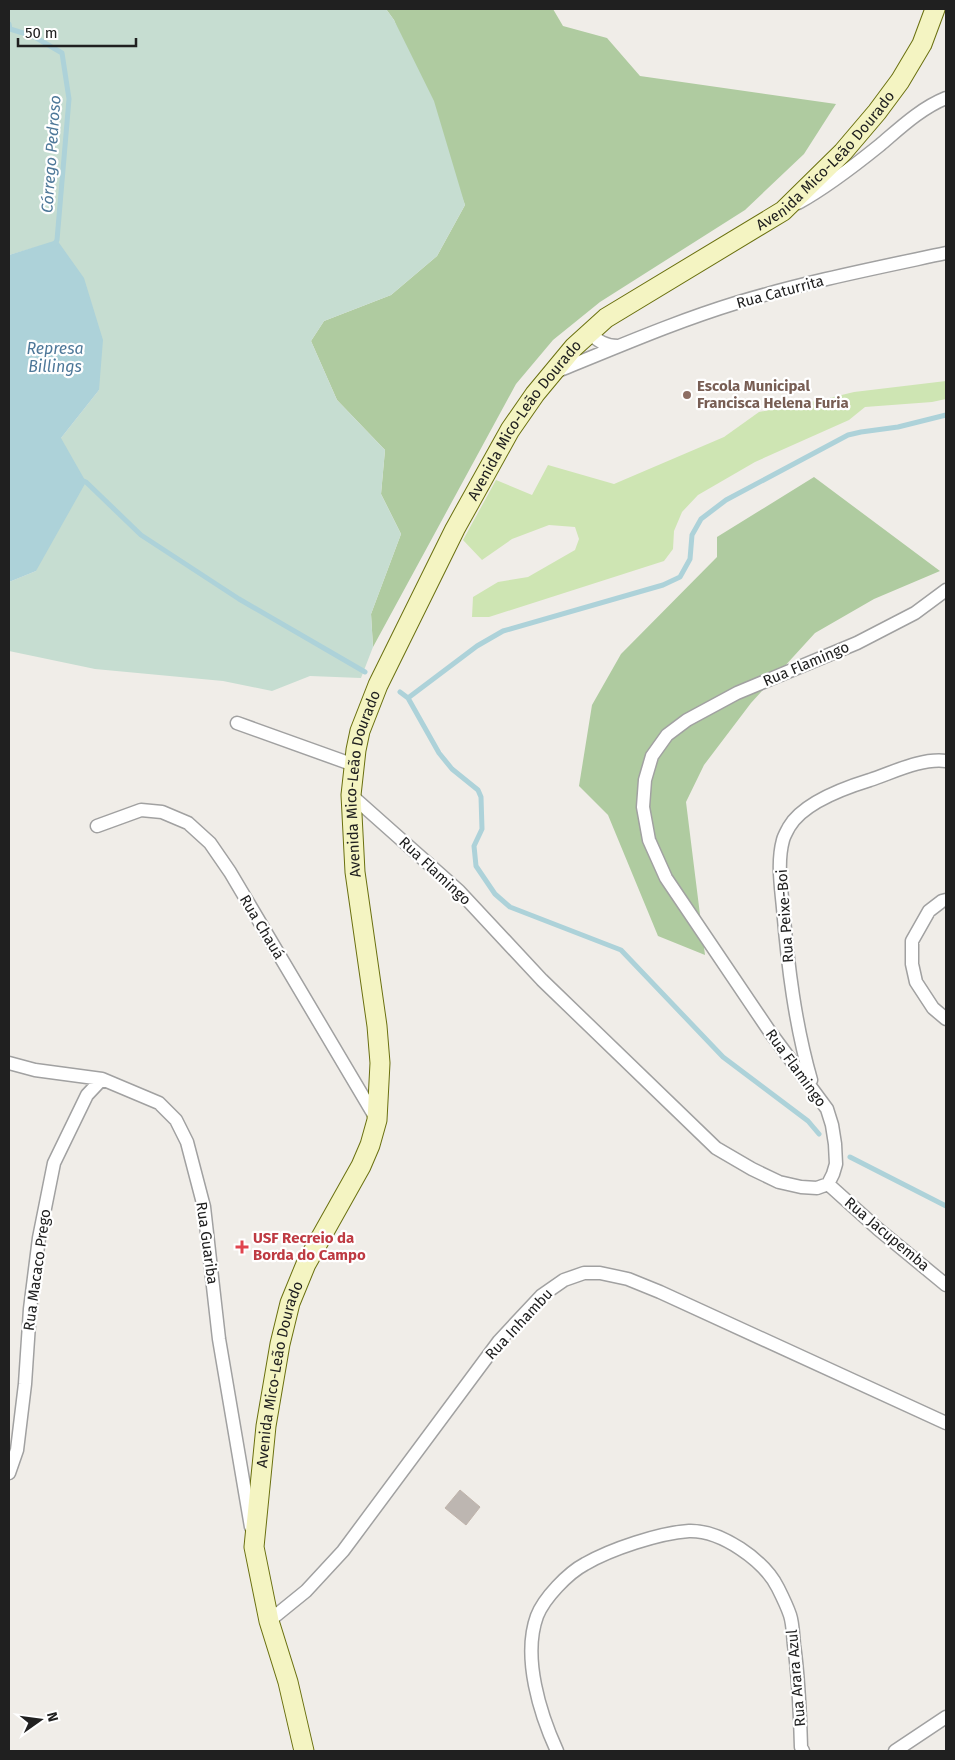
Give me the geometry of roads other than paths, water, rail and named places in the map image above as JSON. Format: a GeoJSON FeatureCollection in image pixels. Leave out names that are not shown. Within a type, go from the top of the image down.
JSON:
{"type":"FeatureCollection","features":[{"type":"Feature","properties":{"kind":"street","name":"Avenida Mico-Leão Dourado"},"geometry":{"type":"LineString","coordinates":[[304,1751],[288,1682],[269,1621],[254,1547],[266,1426],[280,1344],[290,1303],[306,1264],[361,1166],[370,1145],[377,1120],[380,1063],[377,1026],[354,872],[351,795],[360,731],[370,702],[455,529],[510,430],[535,394],[588,332],[606,318],[783,211],[843,152],[877,112],[900,81],[922,44],[935,9]]}},
{"type":"Feature","properties":{"kind":"street"},"geometry":{"type":"LineString","coordinates":[[783,211],[818,192],[858,163],[912,119],[946,98]]}},
{"type":"Feature","properties":{"kind":"street","name":"Rua Caturrita"},"geometry":{"type":"LineString","coordinates":[[553,372],[685,320],[736,303],[808,283],[946,253]]}},
{"type":"Feature","properties":{"kind":"street"},"geometry":{"type":"LineString","coordinates":[[588,332],[601,343],[609,346],[618,346]]}},
{"type":"Feature","properties":{"kind":"street","name":"Rua Flamingo"},"geometry":{"type":"LineString","coordinates":[[351,795],[459,891],[542,980],[716,1148],[779,1182],[801,1187],[817,1188],[828,1184],[836,1164],[832,1126],[827,1110],[814,1089],[770,1032],[666,878],[649,840],[643,807],[645,780],[652,756],[667,735],[687,720],[737,693],[857,643],[915,613],[946,590]]}},
{"type":"Feature","properties":{"kind":"street"},"geometry":{"type":"LineString","coordinates":[[237,723],[354,765]]}},
{"type":"Feature","properties":{"kind":"street","name":"Rua Peixe-Boi"},"geometry":{"type":"LineString","coordinates":[[814,1089],[803,1054],[786,948],[780,872],[783,840],[790,825],[805,810],[826,797],[862,782],[927,761],[946,761]]}},
{"type":"Feature","properties":{"kind":"street","name":"Rua Chauá"},"geometry":{"type":"LineString","coordinates":[[97,826],[142,810],[162,812],[188,823],[210,843],[230,872],[377,1120]]}},
{"type":"Feature","properties":{"kind":"street"},"geometry":{"type":"LineString","coordinates":[[946,900],[929,912],[912,941],[912,964],[916,982],[933,1008],[946,1019]]}},
{"type":"Feature","properties":{"kind":"street","name":"Rua Guariba"},"geometry":{"type":"LineString","coordinates":[[9,1063],[35,1070],[102,1080],[159,1104],[176,1120],[187,1142],[204,1207],[219,1339],[254,1547]]}},
{"type":"Feature","properties":{"kind":"street","name":"Rua Macaco Prego"},"geometry":{"type":"LineString","coordinates":[[9,1472],[17,1450],[25,1384],[31,1300],[54,1163],[87,1095],[102,1080]]}},
{"type":"Feature","properties":{"kind":"street","name":"Rua Jacupemba"},"geometry":{"type":"LineString","coordinates":[[828,1184],[878,1229],[946,1285]]}},
{"type":"Feature","properties":{"kind":"street","name":"Rua Inhambu"},"geometry":{"type":"LineString","coordinates":[[269,1621],[306,1591],[343,1551],[498,1341],[541,1296],[564,1280],[584,1273],[600,1273],[628,1279],[660,1292],[946,1423]]}},
{"type":"Feature","properties":{"kind":"street","name":"Rua Arara Azul"},"geometry":{"type":"LineString","coordinates":[[557,1751],[545,1725],[533,1669],[533,1632],[537,1615],[548,1597],[564,1580],[584,1564],[617,1549],[662,1536],[690,1531],[713,1535],[733,1544],[757,1562],[777,1586],[790,1616],[799,1681],[801,1747],[803,1751]]}},
{"type":"Feature","properties":{"kind":"street"},"geometry":{"type":"LineString","coordinates":[[895,1751],[946,1717]]}},
{"type":"Feature","properties":{"kind":"water","name":"Represa Billings"},"geometry":{"type":"Polygon","coordinates":[[[57,240],[84,278],[103,340],[99,390],[61,438],[86,482],[36,571],[9,582],[9,255],[57,240]]]}},
{"type":"Feature","properties":{"kind":"waterway","name":"Córrego Pedroso"},"geometry":{"type":"LineString","coordinates":[[9,24],[10,29],[33,36],[62,53],[69,99],[57,240],[54,245]]}},
{"type":"Feature","properties":{"kind":"waterway"},"geometry":{"type":"LineString","coordinates":[[408,698],[477,646],[503,631],[663,585],[680,577],[690,559],[692,535],[701,519],[726,500],[848,435],[898,427],[946,415]]}},
{"type":"Feature","properties":{"kind":"waterway"},"geometry":{"type":"LineString","coordinates":[[81,480],[86,482],[141,535],[239,599],[365,672]]}},
{"type":"Feature","properties":{"kind":"waterway"},"geometry":{"type":"LineString","coordinates":[[400,692],[408,698],[439,753],[452,769],[478,790],[481,797],[482,829],[474,846],[476,866],[495,894],[510,907],[621,950],[723,1057],[808,1121],[819,1134]]}},
{"type":"Feature","properties":{"kind":"waterway"},"geometry":{"type":"LineString","coordinates":[[850,1157],[946,1206]]}},
{"type":"Feature","properties":{"kind":"place","name":"Escola Municipal Francisca Helena Furia"},"geometry":{"type":"Point","coordinates":[687,395]}},
{"type":"Feature","properties":{"kind":"place","name":"USF Recreio da Borda do Campo"},"geometry":{"type":"Point","coordinates":[242,1247]}}]}
